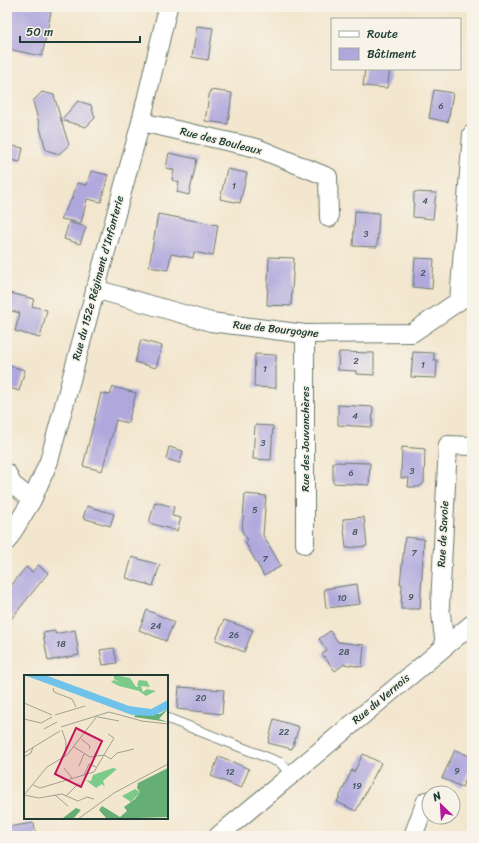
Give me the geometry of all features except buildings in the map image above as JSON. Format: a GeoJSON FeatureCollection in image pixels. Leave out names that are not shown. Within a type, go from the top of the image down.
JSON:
{"type":"FeatureCollection","features":[{"type":"Feature","properties":{"kind":"street","name":"Rue du 152e Régiment d'Infanterie"},"geometry":{"type":"LineString","coordinates":[[7,542],[32,500],[49,461],[141,122],[168,7]]}},
{"type":"Feature","properties":{"kind":"street","name":"Rue des Bouleaux"},"geometry":{"type":"LineString","coordinates":[[141,122],[257,148],[328,177],[329,218]]}},
{"type":"Feature","properties":{"kind":"street"},"geometry":{"type":"LineString","coordinates":[[465,297],[472,134]]}},
{"type":"Feature","properties":{"kind":"street","name":"Rue de Bourgogne"},"geometry":{"type":"LineString","coordinates":[[95,289],[211,322],[305,334],[412,333],[465,297]]}},
{"type":"Feature","properties":{"kind":"street","name":"Rue des Jouvanchères"},"geometry":{"type":"LineString","coordinates":[[305,334],[305,544]]}},
{"type":"Feature","properties":{"kind":"street","name":"Rue de Savoie"},"geometry":{"type":"LineString","coordinates":[[446,646],[440,606],[448,445],[472,446]]}},
{"type":"Feature","properties":{"kind":"street"},"geometry":{"type":"LineString","coordinates":[[7,473],[12,484],[32,500]]}},
{"type":"Feature","properties":{"kind":"street","name":"Rue du Vernois"},"geometry":{"type":"LineString","coordinates":[[218,836],[472,624]]}},
{"type":"Feature","properties":{"kind":"street"},"geometry":{"type":"LineString","coordinates":[[412,836],[421,814]]}},
{"type":"Feature","properties":{"kind":"lane"},"geometry":{"type":"LineString","coordinates":[[168,718],[281,763],[291,775]]}}]}
